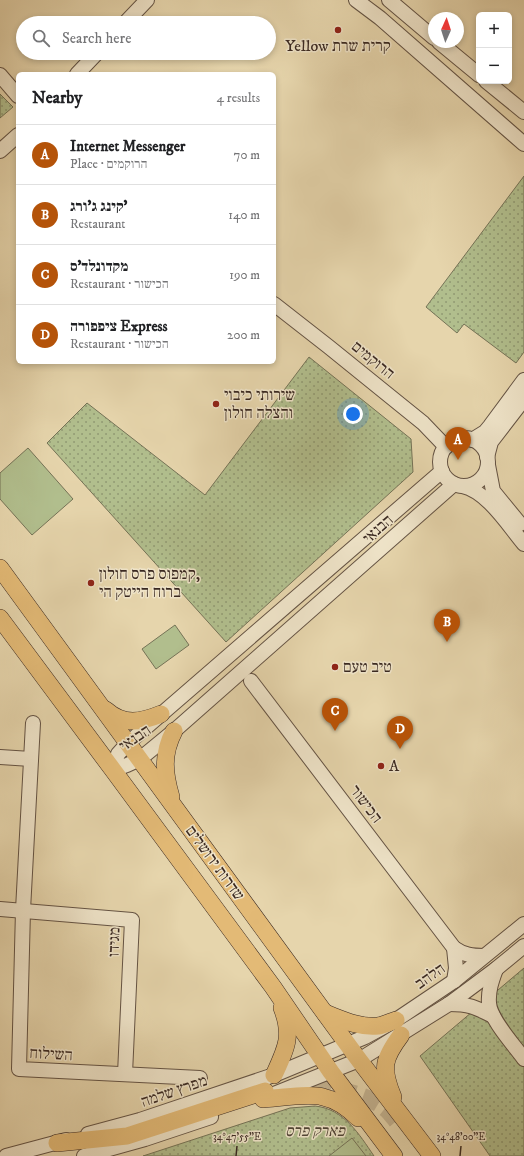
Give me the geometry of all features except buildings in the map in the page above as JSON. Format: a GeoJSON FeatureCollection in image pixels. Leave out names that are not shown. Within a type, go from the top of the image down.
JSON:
{"type":"FeatureCollection","features":[{"type":"Feature","properties":{"kind":"main road","name":"שדרות ירושלים"},"geometry":{"type":"LineString","coordinates":[[0,568],[140,759],[174,808],[432,1156]]}},
{"type":"Feature","properties":{"kind":"main road","name":"שדרות ירושלים"},"geometry":{"type":"LineString","coordinates":[[0,618],[273,987],[331,1072],[394,1156]]}},
{"type":"Feature","properties":{"kind":"main road"},"geometry":{"type":"LineString","coordinates":[[99,704],[109,713],[122,720],[135,722],[147,720],[161,714]]}},
{"type":"Feature","properties":{"kind":"main road"},"geometry":{"type":"LineString","coordinates":[[174,731],[169,740],[165,757],[166,777],[174,808]]}},
{"type":"Feature","properties":{"kind":"main road"},"geometry":{"type":"LineString","coordinates":[[273,987],[283,1010],[288,1028],[288,1044],[274,1075]]}},
{"type":"Feature","properties":{"kind":"main road"},"geometry":{"type":"LineString","coordinates":[[324,1012],[353,1024],[399,1028],[385,1065],[389,1088],[405,1120],[415,1133]]}},
{"type":"Feature","properties":{"kind":"main road"},"geometry":{"type":"LineString","coordinates":[[57,1142],[127,1136],[264,1095],[312,1096],[336,1101],[350,1110],[383,1141]]}},
{"type":"Feature","properties":{"kind":"main road"},"geometry":{"type":"LineString","coordinates":[[400,1125],[422,1156]]}},
{"type":"Feature","properties":{"kind":"street"},"geometry":{"type":"LineString","coordinates":[[132,16],[147,0]]}},
{"type":"Feature","properties":{"kind":"street"},"geometry":{"type":"LineString","coordinates":[[358,2],[382,5],[391,1],[428,33]]}},
{"type":"Feature","properties":{"kind":"street"},"geometry":{"type":"LineString","coordinates":[[358,2],[380,18],[524,144]]}},
{"type":"Feature","properties":{"kind":"street"},"geometry":{"type":"LineString","coordinates":[[446,48],[476,73]]}},
{"type":"Feature","properties":{"kind":"street"},"geometry":{"type":"LineString","coordinates":[[79,72],[90,60]]}},
{"type":"Feature","properties":{"kind":"street"},"geometry":{"type":"LineString","coordinates":[[0,75],[16,94]]}},
{"type":"Feature","properties":{"kind":"street"},"geometry":{"type":"LineString","coordinates":[[490,84],[524,112]]}},
{"type":"Feature","properties":{"kind":"street"},"geometry":{"type":"LineString","coordinates":[[0,152],[16,137]]}},
{"type":"Feature","properties":{"kind":"street","name":"הרוקמים"},"geometry":{"type":"LineString","coordinates":[[276,306],[423,423],[446,447]]}},
{"type":"Feature","properties":{"kind":"street"},"geometry":{"type":"LineString","coordinates":[[472,440],[485,432],[524,380]]}},
{"type":"Feature","properties":{"kind":"street"},"geometry":{"type":"LineString","coordinates":[[458,485],[470,486],[482,478],[486,472],[491,442],[524,399]]}},
{"type":"Feature","properties":{"kind":"street"},"geometry":{"type":"LineString","coordinates":[[524,529],[493,491],[488,461],[484,449],[472,440],[458,439],[446,447],[441,458],[442,471],[446,478],[458,485],[471,488],[484,496],[524,544]]}},
{"type":"Feature","properties":{"kind":"street","name":"הבנאי"},"geometry":{"type":"LineString","coordinates":[[113,770],[118,754],[128,743],[442,471]]}},
{"type":"Feature","properties":{"kind":"street","name":"הבנאי"},"geometry":{"type":"LineString","coordinates":[[113,770],[140,759],[174,731],[458,485]]}},
{"type":"Feature","properties":{"kind":"street"},"geometry":{"type":"LineString","coordinates":[[232,681],[239,679],[251,681],[251,669],[254,662]]}},
{"type":"Feature","properties":{"kind":"street","name":"הכישור"},"geometry":{"type":"LineString","coordinates":[[251,681],[454,948]]}},
{"type":"Feature","properties":{"kind":"street","name":"השילוח"},"geometry":{"type":"LineString","coordinates":[[33,723],[24,910],[19,1069],[200,1078]]}},
{"type":"Feature","properties":{"kind":"street"},"geometry":{"type":"LineString","coordinates":[[0,758],[31,759]]}},
{"type":"Feature","properties":{"kind":"street","name":"מגידו"},"geometry":{"type":"LineString","coordinates":[[0,910],[24,910],[132,920],[125,1074]]}},
{"type":"Feature","properties":{"kind":"street","name":"הלהב"},"geometry":{"type":"LineString","coordinates":[[360,1060],[524,924]]}},
{"type":"Feature","properties":{"kind":"street","name":"הלהב"},"geometry":{"type":"LineString","coordinates":[[348,1044],[365,1037],[399,1028],[449,1004],[524,946]]}},
{"type":"Feature","properties":{"kind":"street"},"geometry":{"type":"LineString","coordinates":[[454,948],[464,954],[484,956]]}},
{"type":"Feature","properties":{"kind":"street"},"geometry":{"type":"LineString","coordinates":[[454,948],[456,968],[454,981]]}},
{"type":"Feature","properties":{"kind":"street"},"geometry":{"type":"LineString","coordinates":[[496,969],[489,994],[489,1004],[493,1016],[524,1059]]}},
{"type":"Feature","properties":{"kind":"street"},"geometry":{"type":"LineString","coordinates":[[449,1004],[465,1004],[473,1006],[493,1016]]}},
{"type":"Feature","properties":{"kind":"street","name":"מפרץ שלמה"},"geometry":{"type":"LineString","coordinates":[[6,1156],[140,1120],[274,1075],[348,1044]]}},
{"type":"Feature","properties":{"kind":"street"},"geometry":{"type":"LineString","coordinates":[[84,1156],[170,1132],[264,1095],[331,1072],[360,1060]]}},
{"type":"Feature","properties":{"kind":"green space"},"geometry":{"type":"Polygon","coordinates":[[[0,94],[13,107],[0,118],[0,94]]]}},
{"type":"Feature","properties":{"kind":"green space"},"geometry":{"type":"Polygon","coordinates":[[[524,176],[524,352],[516,363],[464,324],[457,333],[426,307],[524,176]]]}},
{"type":"Feature","properties":{"kind":"green space"},"geometry":{"type":"Polygon","coordinates":[[[309,357],[411,439],[413,472],[226,642],[47,443],[87,403],[205,495],[309,357]]]}},
{"type":"Feature","properties":{"kind":"green space"},"geometry":{"type":"Polygon","coordinates":[[[28,448],[73,499],[32,535],[0,499],[0,473],[28,448]]]}},
{"type":"Feature","properties":{"kind":"green space"},"geometry":{"type":"Polygon","coordinates":[[[175,625],[189,645],[156,669],[142,649],[175,625]]]}},
{"type":"Feature","properties":{"kind":"green space"},"geometry":{"type":"Polygon","coordinates":[[[524,968],[524,1156],[490,1156],[420,1056],[524,968]]]}},
{"type":"Feature","properties":{"kind":"green space","name":"פארק פרס"},"geometry":{"type":"Polygon","coordinates":[[[315,1106],[325,1108],[342,1117],[363,1139],[374,1156],[143,1156],[290,1108],[315,1106]]]}},
{"type":"Feature","properties":{"kind":"green space"},"geometry":{"type":"Polygon","coordinates":[[[352,1138],[366,1156],[329,1156],[352,1138]]]}},
{"type":"Feature","properties":{"kind":"tunnel"},"geometry":{"type":"LineString","coordinates":[[289,1088],[327,1088],[341,1090],[367,1098],[388,1111],[400,1125]]}},
{"type":"Feature","properties":{"kind":"place","name":"Yellow קרית שרת"},"geometry":{"type":"Point","coordinates":[338,30]}},
{"type":"Feature","properties":{"kind":"place","name":"שירותי כיבוי והצלה חולון"},"geometry":{"type":"Point","coordinates":[216,404]}},
{"type":"Feature","properties":{"kind":"place","name":"Internet Messenger"},"geometry":{"type":"Point","coordinates":[458,460]}},
{"type":"Feature","properties":{"kind":"place","name":"קמפוס פרס חולון, ברוח הייטק הי"},"geometry":{"type":"Point","coordinates":[91,583]}},
{"type":"Feature","properties":{"kind":"place","name":"קינג ג'ורג'"},"geometry":{"type":"Point","coordinates":[447,642]}},
{"type":"Feature","properties":{"kind":"place","name":"טיב טעם"},"geometry":{"type":"Point","coordinates":[335,667]}},
{"type":"Feature","properties":{"kind":"place","name":"מקדונלד'ס"},"geometry":{"type":"Point","coordinates":[335,731]}},
{"type":"Feature","properties":{"kind":"place","name":"ציפפורה Express"},"geometry":{"type":"Point","coordinates":[400,749]}},
{"type":"Feature","properties":{"kind":"place","name":"A"},"geometry":{"type":"Point","coordinates":[381,766]}}]}
